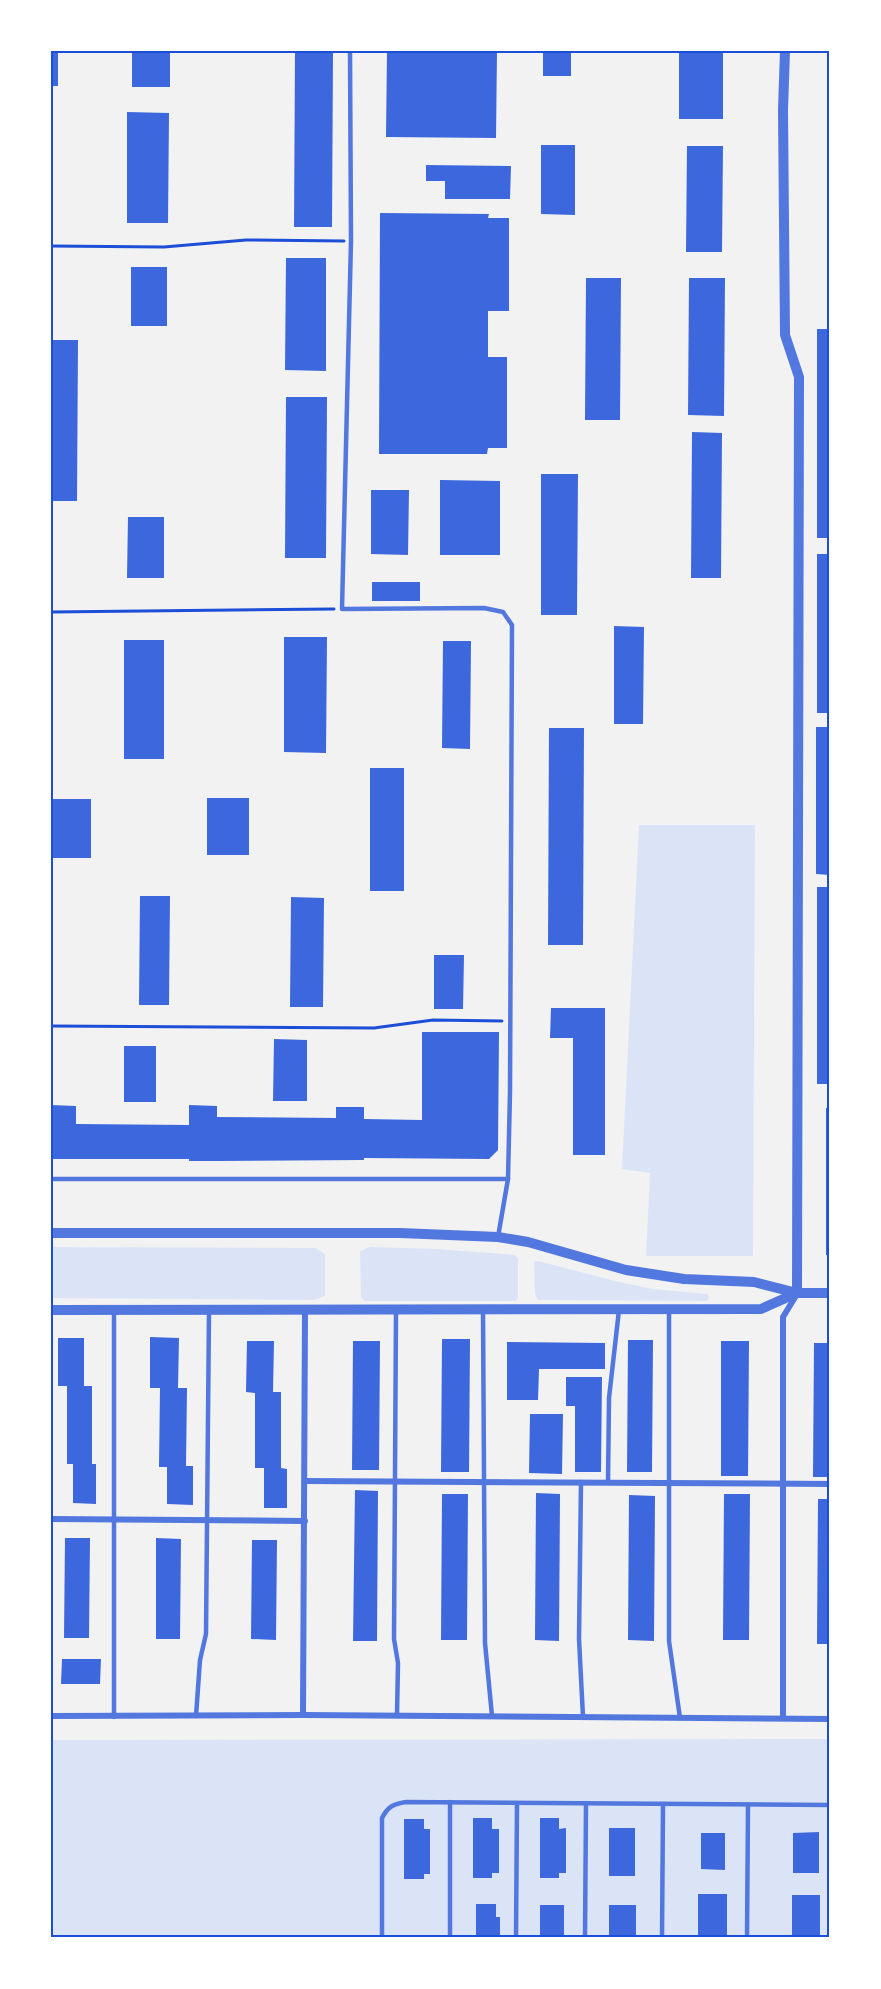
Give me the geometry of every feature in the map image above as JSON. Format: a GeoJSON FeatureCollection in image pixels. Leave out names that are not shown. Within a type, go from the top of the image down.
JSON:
{"type":"FeatureCollection","features":[{"type":"Feature","properties":{"kind":"street"},"geometry":{"type":"LineString","coordinates":[[783,1718],[783,1317],[797,1293],[799,377],[785,335],[783,110],[785,51]]}},
{"type":"Feature","properties":{"kind":"street"},"geometry":{"type":"LineString","coordinates":[[51,1233],[400,1233],[498,1237],[528,1242],[626,1270],[684,1279],[754,1282],[797,1293],[830,1293]]}},
{"type":"Feature","properties":{"kind":"street"},"geometry":{"type":"LineString","coordinates":[[51,1310],[761,1309],[797,1293]]}},
{"type":"Feature","properties":{"kind":"street"},"geometry":{"type":"LineString","coordinates":[[303,1714],[305,1311]]}},
{"type":"Feature","properties":{"kind":"street"},"geometry":{"type":"LineString","coordinates":[[305,1481],[830,1484]]}},
{"type":"Feature","properties":{"kind":"street"},"geometry":{"type":"LineString","coordinates":[[51,1519],[305,1521]]}},
{"type":"Feature","properties":{"kind":"street"},"geometry":{"type":"LineString","coordinates":[[51,1716],[303,1714],[830,1719]]}},
{"type":"Feature","properties":{"kind":"lane"},"geometry":{"type":"LineString","coordinates":[[350,51],[351,241],[342,609],[484,608],[503,612],[512,625],[508,1179],[498,1237]]}},
{"type":"Feature","properties":{"kind":"lane"},"geometry":{"type":"LineString","coordinates":[[51,1179],[508,1179]]}},
{"type":"Feature","properties":{"kind":"lane"},"geometry":{"type":"LineString","coordinates":[[114,1310],[114,1717]]}},
{"type":"Feature","properties":{"kind":"lane"},"geometry":{"type":"LineString","coordinates":[[483,1310],[485,1643],[492,1716]]}},
{"type":"Feature","properties":{"kind":"lane"},"geometry":{"type":"LineString","coordinates":[[608,1482],[609,1398],[619,1310]]}},
{"type":"Feature","properties":{"kind":"lane"},"geometry":{"type":"LineString","coordinates":[[669,1310],[669,1641],[680,1718]]}},
{"type":"Feature","properties":{"kind":"lane"},"geometry":{"type":"LineString","coordinates":[[196,1716],[200,1660],[206,1634],[209,1311]]}},
{"type":"Feature","properties":{"kind":"lane"},"geometry":{"type":"LineString","coordinates":[[396,1311],[394,1639],[398,1663],[397,1715]]}},
{"type":"Feature","properties":{"kind":"lane"},"geometry":{"type":"LineString","coordinates":[[581,1482],[579,1639],[583,1717]]}},
{"type":"Feature","properties":{"kind":"lane"},"geometry":{"type":"LineString","coordinates":[[450,1802],[450,1938]]}},
{"type":"Feature","properties":{"kind":"lane"},"geometry":{"type":"LineString","coordinates":[[381,1938],[382,1818],[387,1809],[395,1803],[830,1805]]}},
{"type":"Feature","properties":{"kind":"lane"},"geometry":{"type":"LineString","coordinates":[[516,1803],[516,1938]]}},
{"type":"Feature","properties":{"kind":"lane"},"geometry":{"type":"LineString","coordinates":[[585,1938],[586,1803]]}},
{"type":"Feature","properties":{"kind":"lane"},"geometry":{"type":"LineString","coordinates":[[662,1938],[663,1804]]}},
{"type":"Feature","properties":{"kind":"lane"},"geometry":{"type":"LineString","coordinates":[[747,1938],[748,1805]]}},
{"type":"Feature","properties":{"kind":"path"},"geometry":{"type":"LineString","coordinates":[[51,246],[164,247],[246,240],[351,241]]}},
{"type":"Feature","properties":{"kind":"path"},"geometry":{"type":"LineString","coordinates":[[51,612],[342,609]]}},
{"type":"Feature","properties":{"kind":"path"},"geometry":{"type":"LineString","coordinates":[[51,1026],[374,1028],[433,1020],[510,1021]]}},
{"type":"Feature","properties":{"kind":"shaded area"},"geometry":{"type":"Polygon","coordinates":[[[639,825],[755,825],[753,1256],[646,1256],[650,1173],[622,1169],[639,825]]]}},
{"type":"Feature","properties":{"kind":"shaded area"},"geometry":{"type":"Polygon","coordinates":[[[51,1247],[315,1248],[325,1254],[325,1296],[314,1300],[51,1298],[51,1247]]]}},
{"type":"Feature","properties":{"kind":"shaded area"},"geometry":{"type":"Polygon","coordinates":[[[370,1247],[515,1255],[518,1258],[518,1297],[516,1301],[364,1301],[361,1297],[360,1251],[370,1247]]]}},
{"type":"Feature","properties":{"kind":"shaded area"},"geometry":{"type":"Polygon","coordinates":[[[538,1261],[653,1289],[708,1294],[709,1298],[707,1301],[538,1300],[535,1294],[534,1262],[538,1261]]]}},
{"type":"Feature","properties":{"kind":"shaded area"},"geometry":{"type":"Polygon","coordinates":[[[830,1739],[830,1938],[51,1938],[51,1740],[830,1739]]]}},
{"type":"Feature","properties":{"kind":"building"},"geometry":{"type":"Polygon","coordinates":[[[51,51],[58,51],[58,86],[51,86],[51,51]]]}},
{"type":"Feature","properties":{"kind":"building"},"geometry":{"type":"Polygon","coordinates":[[[132,51],[170,51],[170,87],[132,87],[132,51]]]}},
{"type":"Feature","properties":{"kind":"building"},"geometry":{"type":"Polygon","coordinates":[[[295,51],[333,51],[332,227],[294,227],[295,51]]]}},
{"type":"Feature","properties":{"kind":"building"},"geometry":{"type":"Polygon","coordinates":[[[387,51],[497,51],[496,138],[386,137],[387,51]]]}},
{"type":"Feature","properties":{"kind":"building"},"geometry":{"type":"Polygon","coordinates":[[[543,51],[571,51],[571,76],[543,76],[543,51]]]}},
{"type":"Feature","properties":{"kind":"building"},"geometry":{"type":"Polygon","coordinates":[[[679,51],[723,51],[723,119],[679,119],[679,51]]]}},
{"type":"Feature","properties":{"kind":"building"},"geometry":{"type":"Polygon","coordinates":[[[127,112],[169,113],[168,223],[127,223],[127,112]]]}},
{"type":"Feature","properties":{"kind":"building"},"geometry":{"type":"Polygon","coordinates":[[[541,145],[575,145],[575,215],[541,214],[541,145]]]}},
{"type":"Feature","properties":{"kind":"building"},"geometry":{"type":"Polygon","coordinates":[[[687,146],[723,146],[722,252],[686,252],[687,146]]]}},
{"type":"Feature","properties":{"kind":"building"},"geometry":{"type":"Polygon","coordinates":[[[426,165],[511,166],[510,199],[445,199],[445,181],[426,181],[426,165]]]}},
{"type":"Feature","properties":{"kind":"building"},"geometry":{"type":"Polygon","coordinates":[[[380,213],[489,214],[488,218],[509,218],[509,311],[488,311],[488,357],[507,357],[507,448],[488,448],[487,454],[379,454],[380,213]]]}},
{"type":"Feature","properties":{"kind":"building"},"geometry":{"type":"Polygon","coordinates":[[[286,258],[326,258],[326,371],[285,370],[286,258]]]}},
{"type":"Feature","properties":{"kind":"building"},"geometry":{"type":"Polygon","coordinates":[[[131,267],[167,267],[167,326],[131,326],[131,267]]]}},
{"type":"Feature","properties":{"kind":"building"},"geometry":{"type":"Polygon","coordinates":[[[586,278],[621,278],[620,420],[585,420],[586,278]]]}},
{"type":"Feature","properties":{"kind":"building"},"geometry":{"type":"Polygon","coordinates":[[[689,278],[725,278],[724,416],[688,415],[689,278]]]}},
{"type":"Feature","properties":{"kind":"building"},"geometry":{"type":"Polygon","coordinates":[[[817,329],[830,329],[830,538],[817,538],[817,329]]]}},
{"type":"Feature","properties":{"kind":"building"},"geometry":{"type":"Polygon","coordinates":[[[51,340],[78,340],[77,501],[51,501],[51,340]]]}},
{"type":"Feature","properties":{"kind":"building"},"geometry":{"type":"Polygon","coordinates":[[[286,397],[327,397],[326,558],[285,558],[286,397]]]}},
{"type":"Feature","properties":{"kind":"building"},"geometry":{"type":"Polygon","coordinates":[[[692,432],[722,433],[721,578],[691,578],[692,432]]]}},
{"type":"Feature","properties":{"kind":"building"},"geometry":{"type":"Polygon","coordinates":[[[541,474],[578,474],[577,615],[541,615],[541,474]]]}},
{"type":"Feature","properties":{"kind":"building"},"geometry":{"type":"Polygon","coordinates":[[[440,480],[500,481],[500,555],[440,555],[440,480]]]}},
{"type":"Feature","properties":{"kind":"building"},"geometry":{"type":"Polygon","coordinates":[[[371,490],[409,490],[408,555],[371,554],[371,490]]]}},
{"type":"Feature","properties":{"kind":"building"},"geometry":{"type":"Polygon","coordinates":[[[128,517],[164,517],[164,578],[127,578],[128,517]]]}},
{"type":"Feature","properties":{"kind":"building"},"geometry":{"type":"Polygon","coordinates":[[[817,554],[830,554],[830,713],[817,713],[817,554]]]}},
{"type":"Feature","properties":{"kind":"building"},"geometry":{"type":"Polygon","coordinates":[[[372,582],[420,582],[420,601],[372,601],[372,582]]]}},
{"type":"Feature","properties":{"kind":"building"},"geometry":{"type":"Polygon","coordinates":[[[614,626],[644,627],[643,724],[614,724],[614,626]]]}},
{"type":"Feature","properties":{"kind":"building"},"geometry":{"type":"Polygon","coordinates":[[[284,637],[327,637],[326,753],[284,752],[284,637]]]}},
{"type":"Feature","properties":{"kind":"building"},"geometry":{"type":"Polygon","coordinates":[[[124,640],[164,640],[164,759],[124,759],[124,640]]]}},
{"type":"Feature","properties":{"kind":"building"},"geometry":{"type":"Polygon","coordinates":[[[443,641],[471,641],[470,749],[442,748],[443,641]]]}},
{"type":"Feature","properties":{"kind":"building"},"geometry":{"type":"Polygon","coordinates":[[[816,727],[830,727],[830,875],[816,874],[816,727]]]}},
{"type":"Feature","properties":{"kind":"building"},"geometry":{"type":"Polygon","coordinates":[[[549,728],[584,728],[583,945],[548,945],[549,728]]]}},
{"type":"Feature","properties":{"kind":"building"},"geometry":{"type":"Polygon","coordinates":[[[370,768],[404,768],[404,891],[370,891],[370,768]]]}},
{"type":"Feature","properties":{"kind":"building"},"geometry":{"type":"Polygon","coordinates":[[[207,798],[249,798],[249,855],[207,855],[207,798]]]}},
{"type":"Feature","properties":{"kind":"building"},"geometry":{"type":"Polygon","coordinates":[[[52,799],[91,799],[91,858],[52,858],[52,799]]]}},
{"type":"Feature","properties":{"kind":"building"},"geometry":{"type":"Polygon","coordinates":[[[817,887],[830,887],[830,1084],[817,1084],[817,887]]]}},
{"type":"Feature","properties":{"kind":"building"},"geometry":{"type":"Polygon","coordinates":[[[140,896],[170,896],[169,1005],[139,1005],[140,896]]]}},
{"type":"Feature","properties":{"kind":"building"},"geometry":{"type":"Polygon","coordinates":[[[291,897],[324,898],[323,1007],[290,1007],[291,897]]]}},
{"type":"Feature","properties":{"kind":"building"},"geometry":{"type":"Polygon","coordinates":[[[434,955],[464,955],[463,1009],[434,1009],[434,955]]]}},
{"type":"Feature","properties":{"kind":"building"},"geometry":{"type":"Polygon","coordinates":[[[551,1008],[605,1008],[605,1155],[573,1155],[573,1038],[550,1038],[551,1008]]]}},
{"type":"Feature","properties":{"kind":"building"},"geometry":{"type":"Polygon","coordinates":[[[422,1032],[499,1032],[498,1150],[489,1159],[364,1158],[364,1160],[189,1161],[189,1159],[51,1159],[51,1105],[76,1106],[76,1124],[189,1125],[189,1105],[217,1106],[217,1117],[336,1118],[336,1107],[364,1107],[364,1119],[422,1120],[422,1032]]]}},
{"type":"Feature","properties":{"kind":"building"},"geometry":{"type":"Polygon","coordinates":[[[274,1039],[307,1040],[307,1101],[273,1101],[274,1039]]]}},
{"type":"Feature","properties":{"kind":"building"},"geometry":{"type":"Polygon","coordinates":[[[124,1046],[156,1046],[156,1102],[124,1102],[124,1046]]]}},
{"type":"Feature","properties":{"kind":"building"},"geometry":{"type":"Polygon","coordinates":[[[826,1108],[830,1108],[830,1255],[826,1255],[826,1108]]]}},
{"type":"Feature","properties":{"kind":"building"},"geometry":{"type":"Polygon","coordinates":[[[150,1337],[179,1338],[178,1388],[187,1388],[186,1466],[193,1466],[193,1505],[167,1504],[167,1467],[159,1467],[160,1388],[150,1388],[150,1337]]]}},
{"type":"Feature","properties":{"kind":"building"},"geometry":{"type":"Polygon","coordinates":[[[58,1338],[84,1338],[84,1386],[92,1386],[92,1464],[96,1464],[96,1504],[73,1503],[73,1464],[67,1464],[67,1386],[58,1386],[58,1338]]]}},
{"type":"Feature","properties":{"kind":"building"},"geometry":{"type":"Polygon","coordinates":[[[442,1339],[470,1339],[469,1472],[441,1472],[442,1339]]]}},
{"type":"Feature","properties":{"kind":"building"},"geometry":{"type":"Polygon","coordinates":[[[628,1340],[653,1340],[652,1472],[627,1472],[628,1340]]]}},
{"type":"Feature","properties":{"kind":"building"},"geometry":{"type":"Polygon","coordinates":[[[247,1341],[274,1341],[273,1392],[281,1392],[281,1468],[287,1469],[287,1508],[264,1508],[264,1468],[255,1468],[255,1393],[246,1392],[247,1341]]]}},
{"type":"Feature","properties":{"kind":"building"},"geometry":{"type":"Polygon","coordinates":[[[353,1341],[380,1341],[379,1470],[352,1470],[353,1341]]]}},
{"type":"Feature","properties":{"kind":"building"},"geometry":{"type":"Polygon","coordinates":[[[721,1341],[749,1341],[748,1476],[721,1476],[721,1341]]]}},
{"type":"Feature","properties":{"kind":"building"},"geometry":{"type":"Polygon","coordinates":[[[507,1342],[605,1343],[605,1369],[539,1369],[538,1400],[507,1400],[507,1342]]]}},
{"type":"Feature","properties":{"kind":"building"},"geometry":{"type":"Polygon","coordinates":[[[814,1343],[830,1343],[830,1477],[813,1477],[814,1343]]]}},
{"type":"Feature","properties":{"kind":"building"},"geometry":{"type":"Polygon","coordinates":[[[566,1377],[602,1377],[601,1472],[575,1472],[575,1406],[566,1406],[566,1377]]]}},
{"type":"Feature","properties":{"kind":"building"},"geometry":{"type":"Polygon","coordinates":[[[530,1414],[563,1414],[562,1474],[529,1473],[530,1414]]]}},
{"type":"Feature","properties":{"kind":"building"},"geometry":{"type":"Polygon","coordinates":[[[355,1490],[378,1491],[377,1641],[353,1641],[355,1490]]]}},
{"type":"Feature","properties":{"kind":"building"},"geometry":{"type":"Polygon","coordinates":[[[536,1493],[560,1494],[559,1641],[535,1640],[536,1493]]]}},
{"type":"Feature","properties":{"kind":"building"},"geometry":{"type":"Polygon","coordinates":[[[442,1494],[468,1494],[467,1640],[441,1640],[442,1494]]]}},
{"type":"Feature","properties":{"kind":"building"},"geometry":{"type":"Polygon","coordinates":[[[724,1494],[750,1494],[749,1640],[723,1640],[724,1494]]]}},
{"type":"Feature","properties":{"kind":"building"},"geometry":{"type":"Polygon","coordinates":[[[629,1495],[655,1496],[654,1641],[628,1640],[629,1495]]]}},
{"type":"Feature","properties":{"kind":"building"},"geometry":{"type":"Polygon","coordinates":[[[818,1499],[830,1499],[830,1644],[817,1644],[818,1499]]]}},
{"type":"Feature","properties":{"kind":"building"},"geometry":{"type":"Polygon","coordinates":[[[65,1538],[90,1538],[89,1638],[64,1638],[65,1538]]]}},
{"type":"Feature","properties":{"kind":"building"},"geometry":{"type":"Polygon","coordinates":[[[156,1538],[181,1539],[180,1639],[156,1639],[156,1538]]]}},
{"type":"Feature","properties":{"kind":"building"},"geometry":{"type":"Polygon","coordinates":[[[252,1540],[277,1540],[276,1640],[251,1639],[252,1540]]]}},
{"type":"Feature","properties":{"kind":"building"},"geometry":{"type":"Polygon","coordinates":[[[62,1659],[101,1659],[100,1684],[61,1684],[62,1659]]]}},
{"type":"Feature","properties":{"kind":"building"},"geometry":{"type":"Polygon","coordinates":[[[473,1818],[492,1818],[492,1829],[499,1829],[499,1873],[492,1873],[492,1878],[473,1878],[473,1818]]]}},
{"type":"Feature","properties":{"kind":"building"},"geometry":{"type":"Polygon","coordinates":[[[540,1818],[559,1818],[559,1829],[566,1828],[566,1873],[559,1873],[559,1878],[540,1878],[540,1818]]]}},
{"type":"Feature","properties":{"kind":"building"},"geometry":{"type":"Polygon","coordinates":[[[404,1819],[424,1819],[424,1829],[430,1829],[430,1874],[424,1874],[424,1879],[404,1879],[404,1819]]]}},
{"type":"Feature","properties":{"kind":"building"},"geometry":{"type":"Polygon","coordinates":[[[609,1828],[635,1828],[635,1876],[609,1876],[609,1828]]]}},
{"type":"Feature","properties":{"kind":"building"},"geometry":{"type":"Polygon","coordinates":[[[819,1832],[819,1873],[793,1873],[793,1833],[819,1832]]]}},
{"type":"Feature","properties":{"kind":"building"},"geometry":{"type":"Polygon","coordinates":[[[701,1833],[725,1833],[725,1870],[701,1869],[701,1833]]]}},
{"type":"Feature","properties":{"kind":"building"},"geometry":{"type":"Polygon","coordinates":[[[698,1894],[727,1894],[727,1938],[698,1938],[698,1894]]]}},
{"type":"Feature","properties":{"kind":"building"},"geometry":{"type":"Polygon","coordinates":[[[792,1895],[820,1895],[820,1938],[792,1938],[792,1895]]]}},
{"type":"Feature","properties":{"kind":"building"},"geometry":{"type":"Polygon","coordinates":[[[476,1904],[496,1904],[496,1917],[500,1917],[500,1938],[476,1938],[476,1904]]]}},
{"type":"Feature","properties":{"kind":"building"},"geometry":{"type":"Polygon","coordinates":[[[540,1905],[564,1905],[564,1938],[540,1938],[540,1905]]]}},
{"type":"Feature","properties":{"kind":"building"},"geometry":{"type":"Polygon","coordinates":[[[609,1905],[636,1905],[636,1938],[609,1938],[609,1905]]]}}]}
